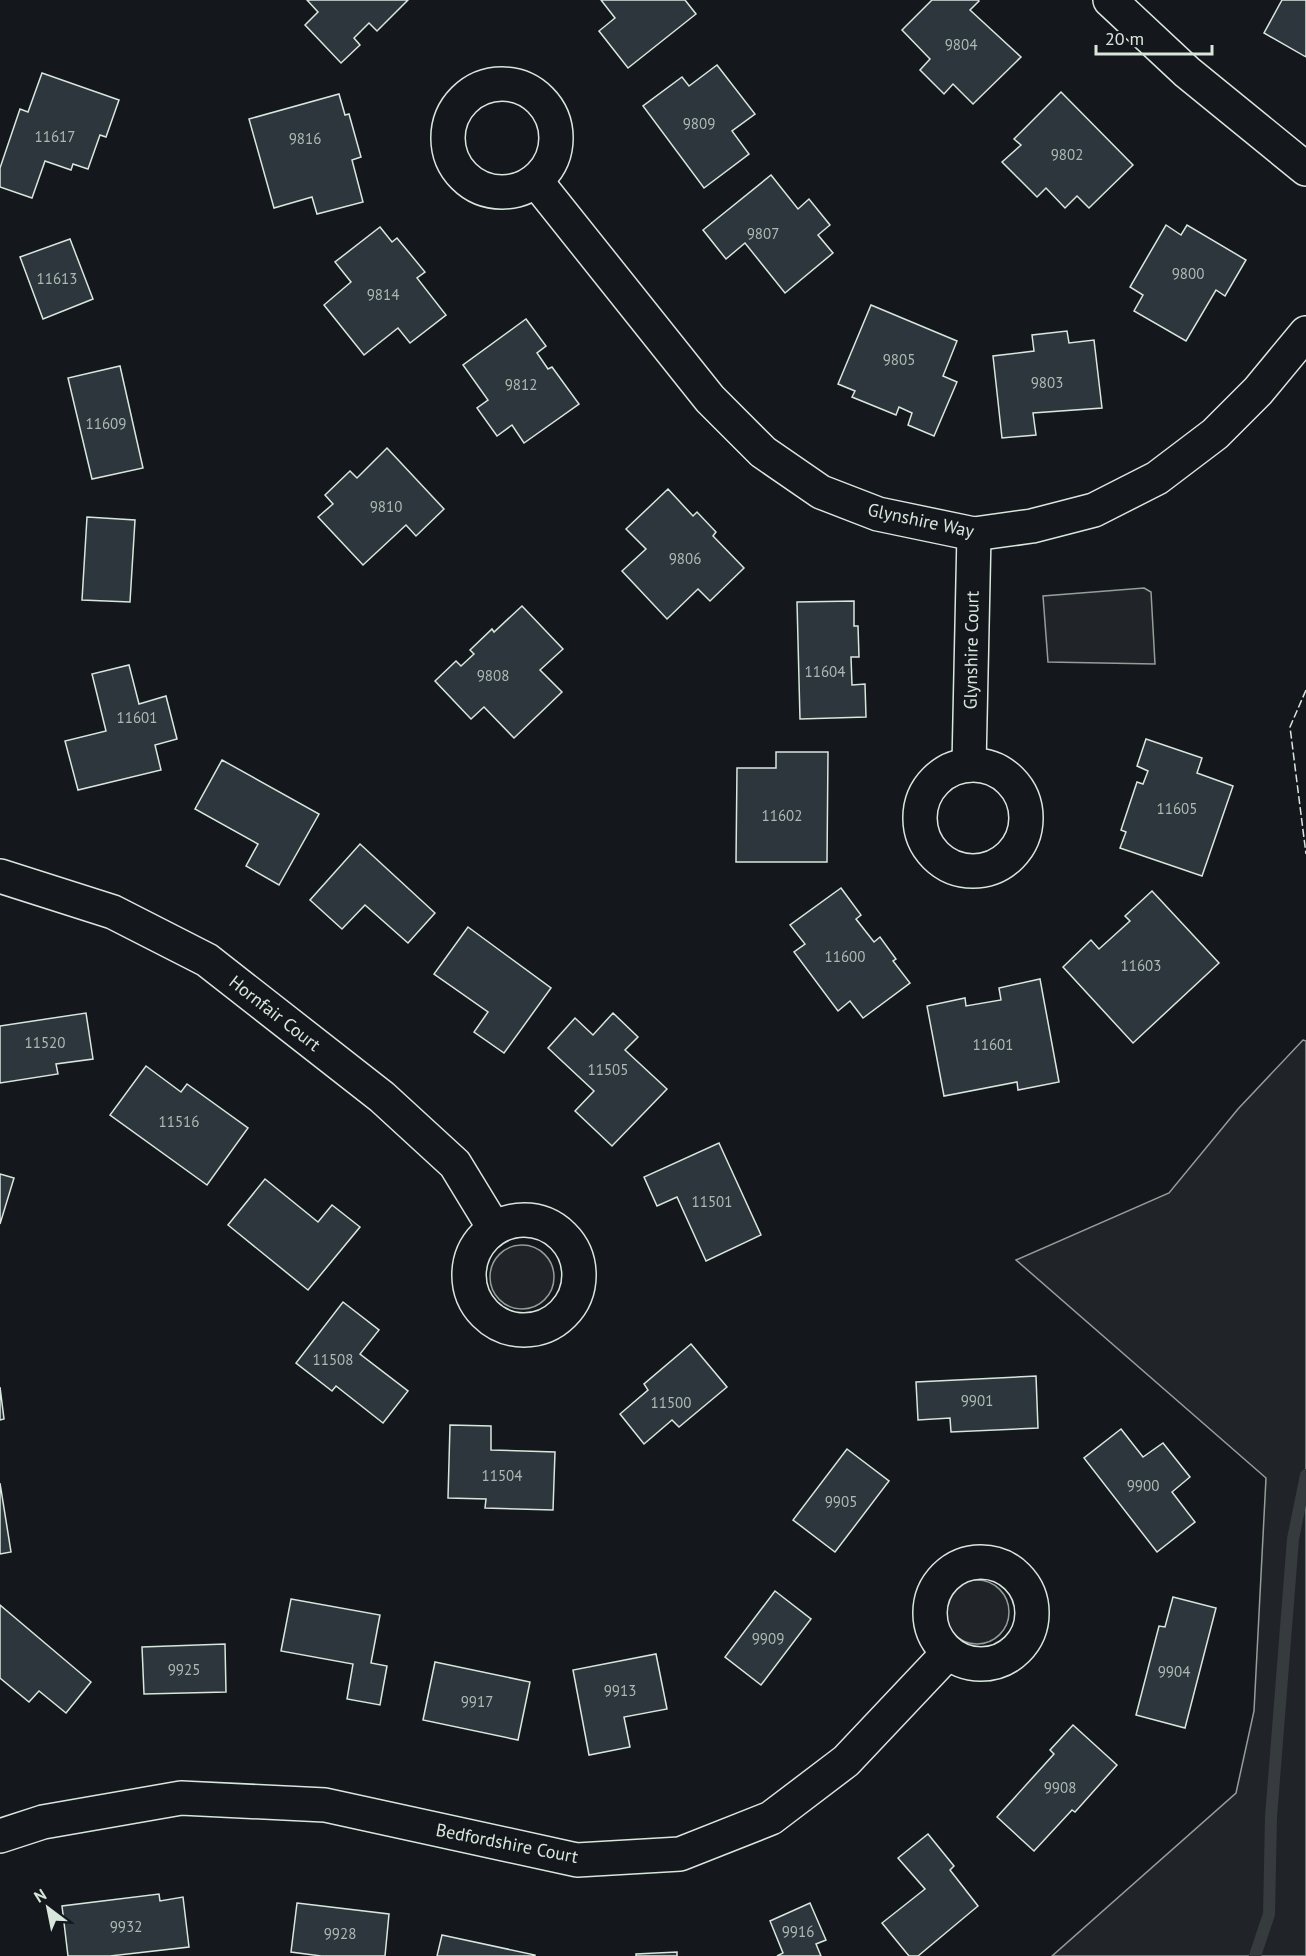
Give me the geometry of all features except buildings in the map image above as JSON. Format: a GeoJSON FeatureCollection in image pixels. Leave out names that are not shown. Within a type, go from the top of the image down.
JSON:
{"type":"FeatureCollection","features":[{"type":"Feature","properties":{"kind":"street"},"geometry":{"type":"LineString","coordinates":[[1110,0],[1187,72],[1306,169]]}},
{"type":"Feature","properties":{"kind":"street","name":"Glynshire Way"},"geometry":{"type":"LineString","coordinates":[[536,181],[710,399],[763,452],[821,492],[878,514],[974,534],[1032,526],[1094,510],[1157,478],[1215,434],[1258,391],[1306,333]]}},
{"type":"Feature","properties":{"kind":"street","name":"Glynshire Court"},"geometry":{"type":"LineString","coordinates":[[969,765],[974,534]]}},
{"type":"Feature","properties":{"kind":"street","name":"Hornfair Court"},"geometry":{"type":"LineString","coordinates":[[0,876],[113,912],[207,960],[382,1096],[455,1164],[494,1228]]}},
{"type":"Feature","properties":{"kind":"street","name":"Bedfordshire Court"},"geometry":{"type":"LineString","coordinates":[[0,1836],[43,1822],[181,1798],[325,1805],[577,1860],[680,1854],[771,1818],[846,1761],[948,1653]]}},
{"type":"Feature","properties":{"kind":"shaded area"},"geometry":{"type":"Polygon","coordinates":[[[1144,588],[1151,592],[1155,664],[1048,662],[1043,596],[1144,588]]]}},
{"type":"Feature","properties":{"kind":"shaded area"},"geometry":{"type":"Polygon","coordinates":[[[1303,1040],[1306,1041],[1306,1956],[1052,1956],[1236,1793],[1254,1711],[1266,1478],[1016,1260],[1169,1193],[1238,1109],[1303,1040]]]}},
{"type":"Feature","properties":{"kind":"shaded area"},"geometry":{"type":"Polygon","coordinates":[[[516,1245],[528,1245],[545,1254],[552,1265],[554,1277],[552,1289],[545,1300],[528,1309],[516,1309],[504,1304],[495,1295],[490,1283],[490,1271],[495,1259],[504,1250],[516,1245]]]}},
{"type":"Feature","properties":{"kind":"shaded area"},"geometry":{"type":"Polygon","coordinates":[[[977,1580],[995,1586],[1003,1594],[1009,1612],[1003,1630],[995,1638],[977,1644],[959,1638],[951,1630],[945,1612],[951,1594],[959,1586],[977,1580]]]}},
{"type":"Feature","properties":{"kind":"waterway"},"geometry":{"type":"LineString","coordinates":[[1255,1956],[1269,1914],[1271,1817],[1293,1539],[1306,1475]]}},
{"type":"Feature","properties":{"kind":"fence"},"geometry":{"type":"LineString","coordinates":[[1306,690],[1290,727],[1306,854]]}}]}
